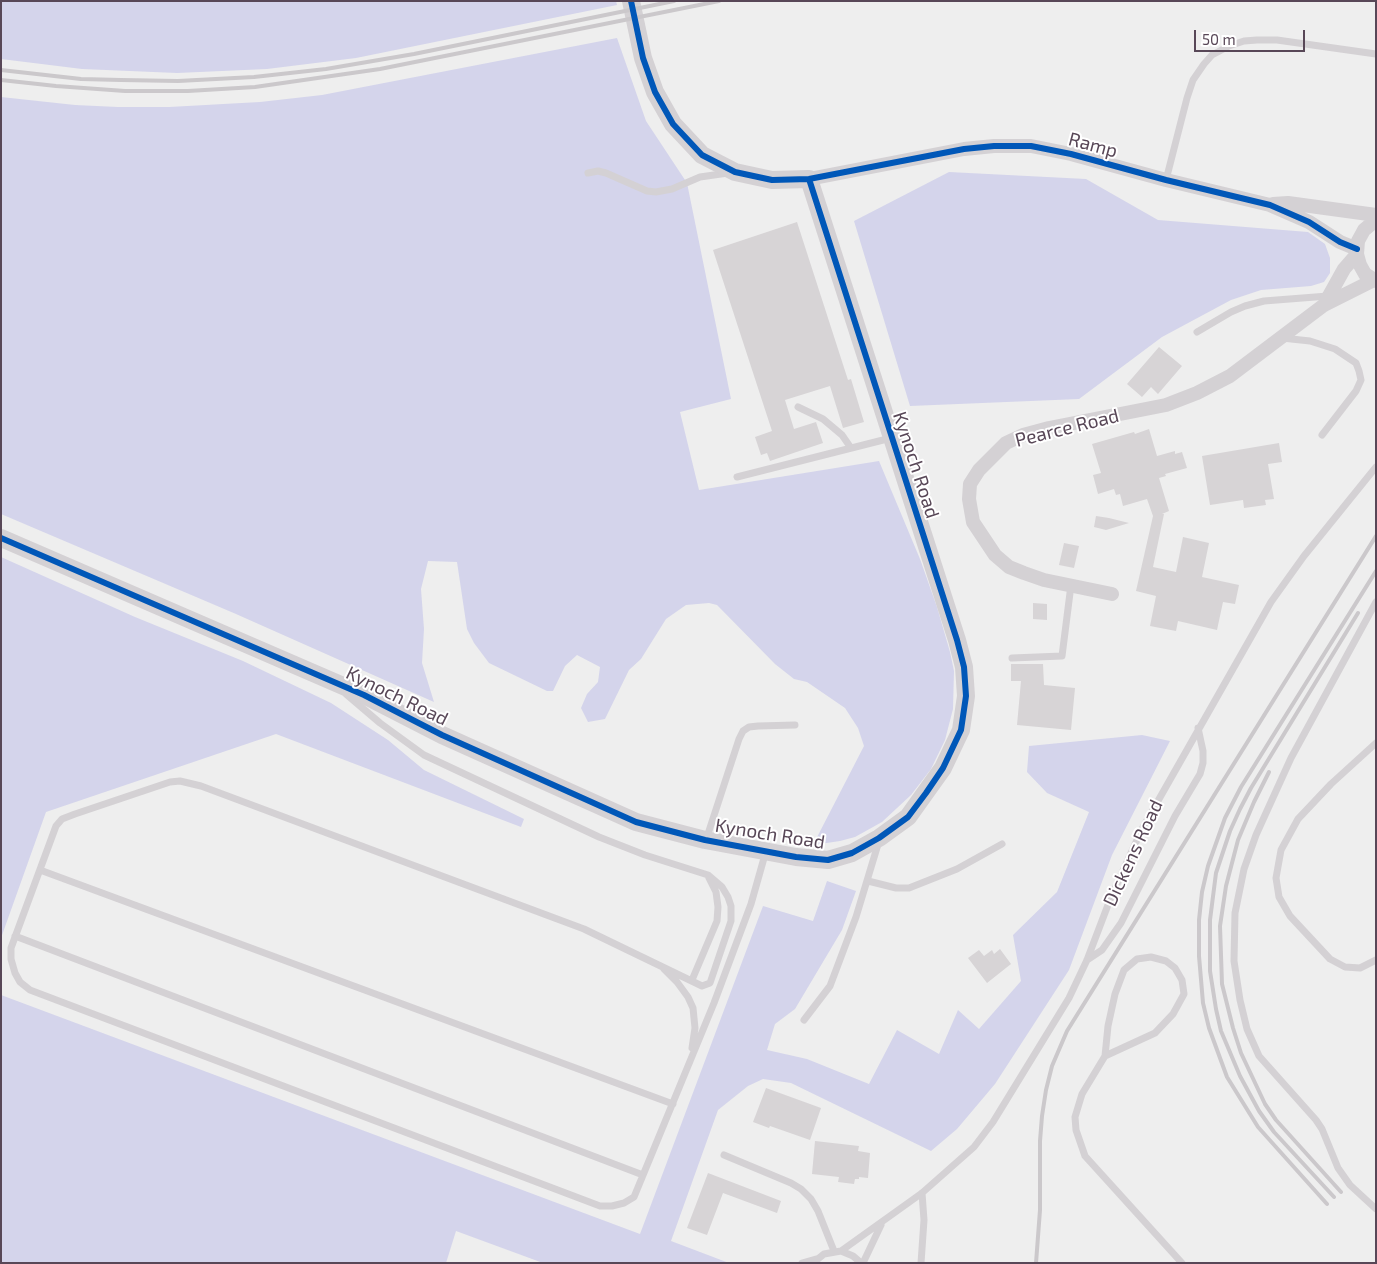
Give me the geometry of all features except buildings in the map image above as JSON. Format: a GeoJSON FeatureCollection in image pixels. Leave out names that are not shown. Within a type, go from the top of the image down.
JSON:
{"type":"FeatureCollection","features":[{"type":"Feature","properties":{"kind":"street"},"geometry":{"type":"LineString","coordinates":[[631,1],[643,58],[655,92],[673,124],[702,155],[735,172],[772,180],[809,179]]}},
{"type":"Feature","properties":{"kind":"street","name":"Ramp"},"geometry":{"type":"LineString","coordinates":[[809,179],[964,149],[994,146],[1031,146],[1071,154],[1166,180],[1270,204],[1309,222],[1357,252]]}},
{"type":"Feature","properties":{"kind":"street","name":"Kynoch Road"},"geometry":{"type":"LineString","coordinates":[[1,538],[364,694],[442,734],[636,822],[706,840],[796,857],[828,860],[852,853],[879,838],[908,817],[943,768],[961,730],[966,696],[964,667],[957,640],[809,179]]}},
{"type":"Feature","properties":{"kind":"street","name":"Ramp"},"geometry":{"type":"LineString","coordinates":[[1270,204],[1288,203],[1376,215]]}},
{"type":"Feature","properties":{"kind":"street","name":"Pearce Road"},"geometry":{"type":"LineString","coordinates":[[1326,300],[1344,269],[1357,252],[1358,241],[1364,230],[1376,220]]}},
{"type":"Feature","properties":{"kind":"street"},"geometry":{"type":"LineString","coordinates":[[1357,252],[1360,265],[1366,274],[1375,281]]}},
{"type":"Feature","properties":{"kind":"street","name":"Pearce Road"},"geometry":{"type":"LineString","coordinates":[[1112,594],[1024,574],[1009,567],[995,555],[973,522],[969,499],[970,484],[979,470],[1006,443],[1023,435],[1049,428],[1166,405],[1197,393],[1230,376],[1281,338],[1326,300],[1375,281]]}},
{"type":"Feature","properties":{"kind":"lane"},"geometry":{"type":"LineString","coordinates":[[1166,180],[1193,80],[1212,55],[1244,41],[1257,40],[1277,40],[1376,54]]}},
{"type":"Feature","properties":{"kind":"lane"},"geometry":{"type":"LineString","coordinates":[[588,173],[598,171],[606,173],[647,191],[656,192],[672,189],[700,177],[735,172]]}},
{"type":"Feature","properties":{"kind":"lane"},"geometry":{"type":"LineString","coordinates":[[1197,332],[1231,312],[1264,301],[1326,300]]}},
{"type":"Feature","properties":{"kind":"lane"},"geometry":{"type":"LineString","coordinates":[[1281,338],[1310,341],[1335,349],[1356,363],[1360,380],[1356,391],[1322,435]]}},
{"type":"Feature","properties":{"kind":"lane"},"geometry":{"type":"LineString","coordinates":[[798,407],[823,419],[842,435],[851,448]]}},
{"type":"Feature","properties":{"kind":"lane"},"geometry":{"type":"LineString","coordinates":[[737,477],[892,438]]}},
{"type":"Feature","properties":{"kind":"lane","name":"Dickens Road"},"geometry":{"type":"LineString","coordinates":[[815,1261],[824,1254],[837,1251],[881,1224],[922,1193],[974,1147],[993,1122],[1055,1023],[1087,960],[1111,896],[1142,829],[1271,602],[1304,556],[1376,468]]}},
{"type":"Feature","properties":{"kind":"lane"},"geometry":{"type":"LineString","coordinates":[[1012,658],[1062,656],[1071,585]]}},
{"type":"Feature","properties":{"kind":"lane"},"geometry":{"type":"LineString","coordinates":[[1376,602],[1291,758],[1256,835],[1244,869],[1235,913],[1234,961],[1247,1029],[1259,1056],[1316,1120],[1322,1129],[1338,1168],[1350,1185],[1376,1210]]}},
{"type":"Feature","properties":{"kind":"lane"},"geometry":{"type":"LineString","coordinates":[[336,682],[359,706],[424,755],[598,837],[645,856],[708,875],[722,887],[731,906],[731,921],[710,983],[702,986],[584,929],[190,782],[180,781],[170,782],[62,819],[56,826],[11,948],[11,959],[20,982],[30,990],[48,997],[600,1206],[612,1206],[624,1203],[634,1197],[644,1175],[751,904],[766,851]]}},
{"type":"Feature","properties":{"kind":"lane"},"geometry":{"type":"LineString","coordinates":[[706,840],[743,731],[749,727],[758,726],[795,726]]}},
{"type":"Feature","properties":{"kind":"lane"},"geometry":{"type":"LineString","coordinates":[[1087,960],[1102,950],[1121,923],[1175,816],[1200,774],[1203,763],[1203,751],[1198,728]]}},
{"type":"Feature","properties":{"kind":"lane"},"geometry":{"type":"LineString","coordinates":[[1376,743],[1330,784],[1298,819],[1281,850],[1276,878],[1279,897],[1290,916],[1330,959],[1345,968],[1360,968],[1376,960]]}},
{"type":"Feature","properties":{"kind":"lane"},"geometry":{"type":"LineString","coordinates":[[804,1020],[830,986],[868,881],[879,838]]}},
{"type":"Feature","properties":{"kind":"lane"},"geometry":{"type":"LineString","coordinates":[[868,881],[896,888],[909,888],[957,869],[1002,844]]}},
{"type":"Feature","properties":{"kind":"lane"},"geometry":{"type":"LineString","coordinates":[[40,870],[673,1104]]}},
{"type":"Feature","properties":{"kind":"lane"},"geometry":{"type":"LineString","coordinates":[[692,980],[717,921],[716,892],[708,875]]}},
{"type":"Feature","properties":{"kind":"lane"},"geometry":{"type":"LineString","coordinates":[[15,936],[644,1175]]}},
{"type":"Feature","properties":{"kind":"lane"},"geometry":{"type":"LineString","coordinates":[[1105,1056],[1155,1033],[1173,1014],[1184,994],[1182,980],[1175,968],[1166,961],[1151,957],[1137,959],[1124,970],[1115,994],[1108,1026],[1105,1056],[1085,1088],[1075,1117],[1076,1130],[1085,1156],[1182,1263]]}},
{"type":"Feature","properties":{"kind":"lane"},"geometry":{"type":"LineString","coordinates":[[659,964],[677,982],[688,997],[693,1008],[695,1028],[691,1059]]}},
{"type":"Feature","properties":{"kind":"lane"},"geometry":{"type":"LineString","coordinates":[[724,1155],[801,1189],[818,1211],[837,1251],[853,1256],[862,1263]]}},
{"type":"Feature","properties":{"kind":"lane"},"geometry":{"type":"LineString","coordinates":[[921,1263],[924,1220],[922,1193]]}},
{"type":"Feature","properties":{"kind":"lane","name":"Dickens Road"},"geometry":{"type":"LineString","coordinates":[[862,1263],[881,1224]]}},
{"type":"Feature","properties":{"kind":"lane"},"geometry":{"type":"LineString","coordinates":[[802,1263],[815,1261]]}},
{"type":"Feature","properties":{"kind":"shaded area"},"geometry":{"type":"Polygon","coordinates":[[[1,1],[616,1],[617,5],[356,58],[267,69],[177,73],[82,69],[1,59],[1,1]]]}},
{"type":"Feature","properties":{"kind":"shaded area"},"geometry":{"type":"Polygon","coordinates":[[[617,38],[646,121],[687,183],[731,399],[680,412],[699,490],[879,461],[920,559],[937,607],[954,671],[953,709],[945,740],[931,769],[911,795],[882,822],[855,837],[813,845],[864,746],[858,728],[845,708],[807,682],[794,679],[775,664],[717,605],[709,603],[686,605],[666,619],[641,659],[629,670],[605,719],[588,722],[581,708],[587,694],[598,682],[600,667],[577,655],[565,666],[553,691],[547,691],[489,663],[474,643],[467,629],[457,562],[428,561],[421,589],[424,629],[422,663],[434,702],[236,614],[1,514],[1,97],[75,105],[118,107],[169,107],[260,102],[322,95],[617,38]]]}},
{"type":"Feature","properties":{"kind":"shaded area"},"geometry":{"type":"Polygon","coordinates":[[[949,172],[1086,179],[1158,220],[1308,232],[1325,244],[1330,258],[1330,273],[1324,282],[1311,286],[1261,290],[1231,300],[1162,337],[1079,399],[910,406],[854,221],[949,172]]]}},
{"type":"Feature","properties":{"kind":"shaded area"},"geometry":{"type":"Polygon","coordinates":[[[1,557],[135,617],[243,661],[331,703],[388,740],[424,770],[524,819],[521,827],[276,734],[46,812],[1,938],[1,557]]]}},
{"type":"Feature","properties":{"kind":"shaded area"},"geometry":{"type":"Polygon","coordinates":[[[1142,735],[1170,741],[1112,855],[1069,970],[995,1084],[957,1129],[931,1151],[791,1083],[763,1079],[748,1086],[718,1110],[671,1241],[729,1263],[543,1263],[456,1231],[446,1263],[1,1263],[1,995],[640,1234],[763,906],[813,921],[827,881],[856,891],[842,930],[795,1009],[775,1024],[767,1050],[807,1059],[869,1084],[897,1030],[939,1054],[958,1010],[979,1029],[1021,981],[1013,935],[1057,892],[1089,812],[1047,793],[1027,772],[1029,746],[1142,735]]]}},
{"type":"Feature","properties":{"kind":"railway"},"geometry":{"type":"LineString","coordinates":[[1,70],[81,79],[178,81],[254,77],[326,69],[414,54],[674,1]]}},
{"type":"Feature","properties":{"kind":"railway"},"geometry":{"type":"LineString","coordinates":[[1,80],[125,91],[188,91],[255,87],[380,69],[719,1]]}},
{"type":"Feature","properties":{"kind":"railway"},"geometry":{"type":"LineString","coordinates":[[1036,1263],[1040,1210],[1042,1116],[1052,1066],[1067,1031],[1376,536]]}},
{"type":"Feature","properties":{"kind":"railway"},"geometry":{"type":"LineString","coordinates":[[1327,1204],[1258,1127],[1227,1077],[1209,1028],[1203,1003],[1199,956],[1199,920],[1202,892],[1208,866],[1225,818],[1241,787],[1376,571]]}},
{"type":"Feature","properties":{"kind":"railway"},"geometry":{"type":"LineString","coordinates":[[1334,1197],[1274,1132],[1259,1111],[1240,1076],[1221,1031],[1216,1009],[1210,971],[1210,920],[1216,873],[1230,831],[1240,809],[1358,613]]}},
{"type":"Feature","properties":{"kind":"railway"},"geometry":{"type":"LineString","coordinates":[[1269,772],[1238,840],[1226,886],[1220,926],[1222,984],[1241,1053],[1265,1104],[1276,1120],[1341,1192]]}},
{"type":"Feature","properties":{"kind":"cycle path"},"geometry":{"type":"LineString","coordinates":[[631,1],[643,58],[655,92],[673,124],[702,155],[735,172],[772,180],[809,179],[964,149],[994,146],[1031,146],[1071,154],[1166,180],[1270,205],[1309,222],[1340,242],[1357,249]]}},
{"type":"Feature","properties":{"kind":"cycle path"},"geometry":{"type":"LineString","coordinates":[[1,538],[364,695],[442,735],[636,822],[705,840],[796,857],[828,860],[852,853],[879,838],[908,817],[926,793],[943,768],[961,730],[966,696],[964,667],[957,640],[809,179]]}}]}
